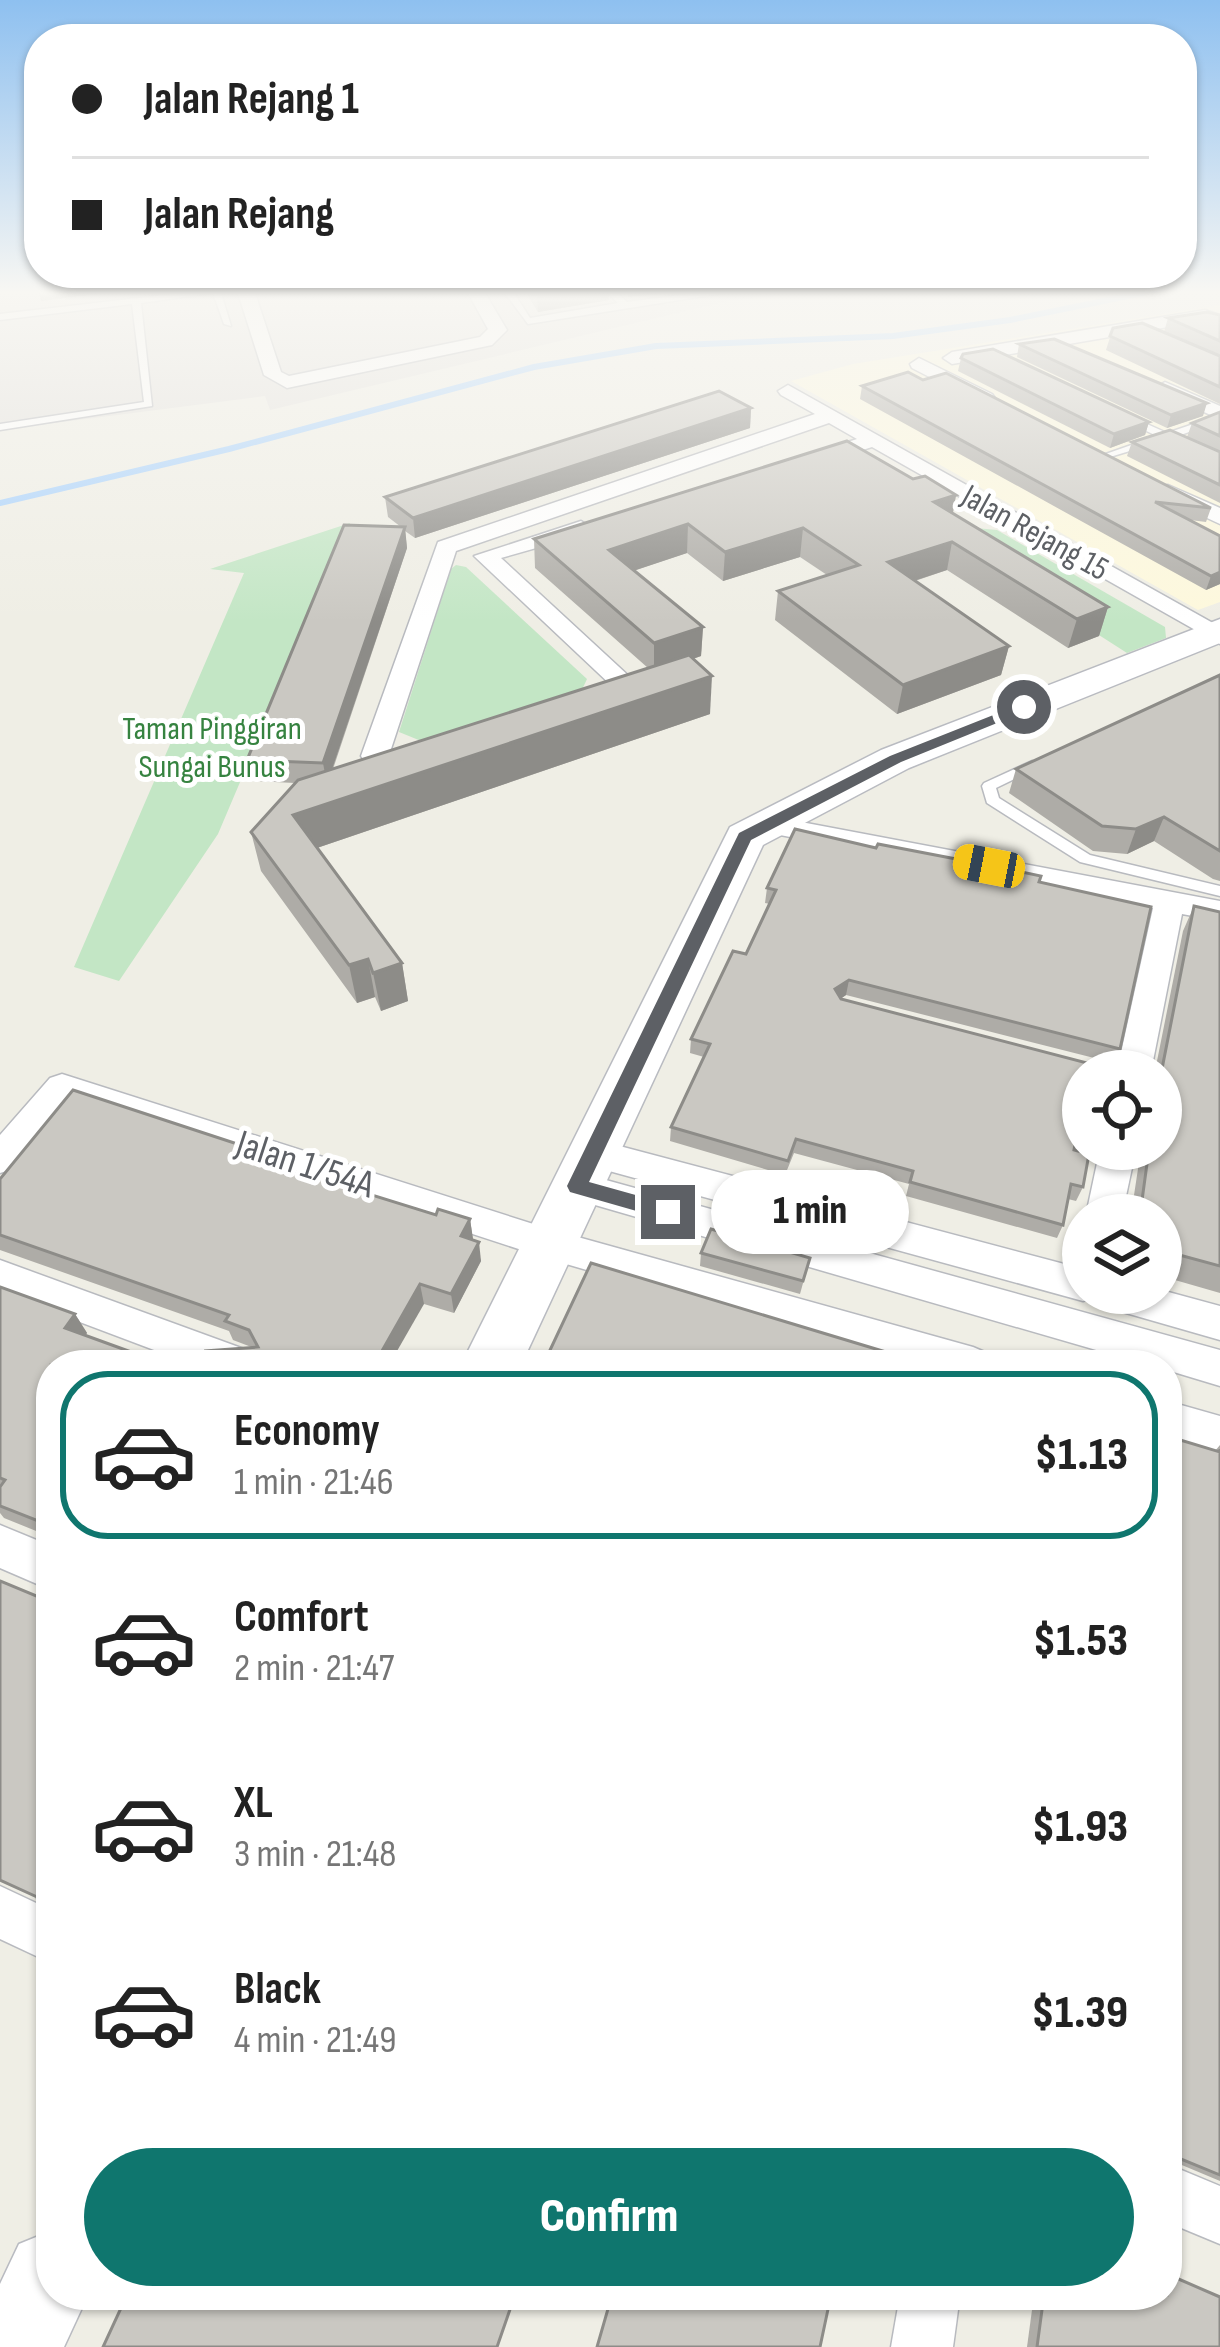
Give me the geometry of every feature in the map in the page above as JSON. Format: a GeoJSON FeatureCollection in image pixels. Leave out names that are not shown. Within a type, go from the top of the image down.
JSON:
{"type":"FeatureCollection","features":[{"type":"Feature","properties":{"kind":"street","name":"Jalan Rejang 15"},"geometry":{"type":"LineString","coordinates":[[807,403],[1218,633]]}},
{"type":"Feature","properties":{"kind":"street"},"geometry":{"type":"LineString","coordinates":[[994,403],[1001,406]]}},
{"type":"Feature","properties":{"kind":"street"},"geometry":{"type":"LineString","coordinates":[[1192,403],[1220,416]]}},
{"type":"Feature","properties":{"kind":"street"},"geometry":{"type":"LineString","coordinates":[[446,547],[829,416]]}},
{"type":"Feature","properties":{"kind":"street"},"geometry":{"type":"LineString","coordinates":[[796,465],[870,441]]}},
{"type":"Feature","properties":{"kind":"street"},"geometry":{"type":"LineString","coordinates":[[1083,448],[1220,517]]}},
{"type":"Feature","properties":{"kind":"street"},"geometry":{"type":"LineString","coordinates":[[446,547],[485,556],[599,523]]}},
{"type":"Feature","properties":{"kind":"street"},"geometry":{"type":"LineString","coordinates":[[446,547],[376,755],[403,764],[448,750]]}},
{"type":"Feature","properties":{"kind":"street"},"geometry":{"type":"LineString","coordinates":[[485,556],[631,690],[585,705]]}},
{"type":"Feature","properties":{"kind":"street"},"geometry":{"type":"LineString","coordinates":[[497,1350],[745,837],[896,759],[1218,633]]}},
{"type":"Feature","properties":{"kind":"street"},"geometry":{"type":"LineString","coordinates":[[764,824],[1220,911]]}},
{"type":"Feature","properties":{"kind":"street"},"geometry":{"type":"LineString","coordinates":[[1138,1050],[1170,900]]}},
{"type":"Feature","properties":{"kind":"street","name":"Jalan 1/54A"},"geometry":{"type":"LineString","coordinates":[[0,1159],[62,1087],[549,1244],[920,1350]]}},
{"type":"Feature","properties":{"kind":"street"},"geometry":{"type":"LineString","coordinates":[[585,1170],[1062,1280]]}},
{"type":"Feature","properties":{"kind":"street"},"geometry":{"type":"LineString","coordinates":[[585,1170],[1156,1350]]}},
{"type":"Feature","properties":{"kind":"street"},"geometry":{"type":"LineString","coordinates":[[0,1276],[200,1350]]}},
{"type":"Feature","properties":{"kind":"street"},"geometry":{"type":"LineString","coordinates":[[1182,1312],[1220,1323]]}},
{"type":"Feature","properties":{"kind":"street"},"geometry":{"type":"LineString","coordinates":[[1182,1357],[1220,1368]]}},
{"type":"Feature","properties":{"kind":"street"},"geometry":{"type":"LineString","coordinates":[[1182,1425],[1220,1436]]}},
{"type":"Feature","properties":{"kind":"street"},"geometry":{"type":"LineString","coordinates":[[0,1546],[36,1562]]}},
{"type":"Feature","properties":{"kind":"street"},"geometry":{"type":"LineString","coordinates":[[0,1912],[36,1930]]}},
{"type":"Feature","properties":{"kind":"street"},"geometry":{"type":"LineString","coordinates":[[1182,2200],[1220,2216]]}},
{"type":"Feature","properties":{"kind":"street"},"geometry":{"type":"LineString","coordinates":[[16,2347],[36,2306]]}},
{"type":"Feature","properties":{"kind":"street"},"geometry":{"type":"LineString","coordinates":[[922,2347],[928,2310]]}},
{"type":"Feature","properties":{"kind":"lane"},"geometry":{"type":"LineString","coordinates":[[0,427],[148,403]]}},
{"type":"Feature","properties":{"kind":"lane"},"geometry":{"type":"LineString","coordinates":[[1107,409],[1220,462]]}},
{"type":"Feature","properties":{"kind":"lane"},"geometry":{"type":"LineString","coordinates":[[1123,468],[1166,437],[1220,416]]}},
{"type":"Feature","properties":{"kind":"lane"},"geometry":{"type":"LineString","coordinates":[[1050,757],[989,785],[987,793],[1085,859],[1220,892]]}},
{"type":"Feature","properties":{"kind":"shaded area"},"geometry":{"type":"Polygon","coordinates":[[[0,403],[214,403],[0,430],[0,403]]]}},
{"type":"Feature","properties":{"kind":"shaded area"},"geometry":{"type":"Polygon","coordinates":[[[267,403],[301,403],[270,410],[267,403]]]}},
{"type":"Feature","properties":{"kind":"shaded area"},"geometry":{"type":"Polygon","coordinates":[[[829,403],[1220,403],[1220,602],[1198,610],[829,403]]]}},
{"type":"Feature","properties":{"kind":"green space","name":"Taman Pinggiran Sungai Bunus"},"geometry":{"type":"Polygon","coordinates":[[[350,523],[218,834],[119,981],[74,967],[244,573],[210,569],[350,523]]]}},
{"type":"Feature","properties":{"kind":"green space"},"geometry":{"type":"Polygon","coordinates":[[[976,528],[997,530],[1165,627],[1166,638],[1127,653],[947,538],[976,528]]]}},
{"type":"Feature","properties":{"kind":"green space"},"geometry":{"type":"Polygon","coordinates":[[[456,565],[466,567],[587,679],[580,694],[431,745],[399,732],[456,565]]]}},
{"type":"Feature","properties":{"kind":"building"},"geometry":{"type":"Polygon","coordinates":[[[683,403],[741,403],[751,408],[413,518],[385,497],[683,403]]]}},
{"type":"Feature","properties":{"kind":"building"},"geometry":{"type":"Polygon","coordinates":[[[892,403],[1004,403],[1211,508],[1155,502],[1220,536],[1220,572],[1211,576],[892,403]]]}},
{"type":"Feature","properties":{"kind":"building"},"geometry":{"type":"Polygon","coordinates":[[[1051,403],[1107,403],[1149,422],[1114,434],[1051,403]]]}},
{"type":"Feature","properties":{"kind":"building"},"geometry":{"type":"Polygon","coordinates":[[[1144,403],[1207,403],[1171,415],[1144,403]]]}},
{"type":"Feature","properties":{"kind":"building"},"geometry":{"type":"Polygon","coordinates":[[[1220,412],[1220,436],[1192,423],[1220,412]]]}},
{"type":"Feature","properties":{"kind":"building"},"geometry":{"type":"Polygon","coordinates":[[[1170,430],[1220,452],[1220,485],[1132,442],[1170,430]]]}},
{"type":"Feature","properties":{"kind":"building"},"geometry":{"type":"Polygon","coordinates":[[[847,441],[913,479],[925,476],[956,495],[934,502],[1108,607],[1077,619],[952,542],[888,562],[1009,646],[903,685],[778,591],[859,565],[803,528],[725,552],[688,524],[609,550],[703,627],[654,643],[534,539],[847,441]]]}},
{"type":"Feature","properties":{"kind":"building"},"geometry":{"type":"Polygon","coordinates":[[[344,525],[405,527],[323,763],[247,760],[344,525]]]}},
{"type":"Feature","properties":{"kind":"building"},"geometry":{"type":"Polygon","coordinates":[[[689,655],[712,676],[293,815],[402,963],[373,973],[368,959],[349,965],[251,832],[298,780],[689,655]]]}},
{"type":"Feature","properties":{"kind":"building"},"geometry":{"type":"Polygon","coordinates":[[[1220,675],[1220,851],[1164,817],[1136,829],[1102,826],[1016,769],[1220,675]]]}},
{"type":"Feature","properties":{"kind":"building"},"geometry":{"type":"Polygon","coordinates":[[[795,829],[1041,876],[1039,882],[1151,907],[1120,1049],[849,980],[835,989],[841,999],[1062,1056],[1062,1170],[1086,1170],[1083,1187],[1071,1184],[1069,1194],[1062,1194],[1062,1225],[910,1182],[913,1171],[796,1139],[788,1161],[671,1127],[710,1044],[691,1039],[733,951],[746,954],[776,890],[767,888],[795,829]]]}},
{"type":"Feature","properties":{"kind":"building"},"geometry":{"type":"Polygon","coordinates":[[[1194,906],[1220,912],[1220,1266],[1182,1256],[1182,1194],[1143,1194],[1146,1170],[1182,1170],[1182,1050],[1166,1050],[1194,906]]]}},
{"type":"Feature","properties":{"kind":"building"},"geometry":{"type":"Polygon","coordinates":[[[73,1090],[280,1158],[275,1165],[436,1215],[438,1209],[470,1219],[461,1236],[479,1242],[451,1294],[420,1284],[383,1350],[218,1350],[258,1347],[249,1330],[225,1321],[229,1315],[0,1235],[0,1179],[73,1090]]]}},
{"type":"Feature","properties":{"kind":"building"},"geometry":{"type":"Polygon","coordinates":[[[711,1229],[810,1258],[803,1281],[701,1253],[711,1229]]]}},
{"type":"Feature","properties":{"kind":"building"},"geometry":{"type":"Polygon","coordinates":[[[591,1263],[879,1350],[550,1350],[591,1263]]]}},
{"type":"Feature","properties":{"kind":"building"},"geometry":{"type":"Polygon","coordinates":[[[0,1287],[75,1314],[65,1328],[126,1350],[36,1350],[36,1520],[0,1506],[5,1480],[0,1478],[0,1287]]]}},
{"type":"Feature","properties":{"kind":"building"},"geometry":{"type":"Polygon","coordinates":[[[1182,1441],[1220,1452],[1220,2175],[1182,2159],[1182,1441]]]}},
{"type":"Feature","properties":{"kind":"building"},"geometry":{"type":"Polygon","coordinates":[[[0,1581],[36,1596],[36,1897],[0,1880],[0,1581]]]}},
{"type":"Feature","properties":{"kind":"building"},"geometry":{"type":"Polygon","coordinates":[[[1182,2281],[1220,2297],[1220,2347],[1037,2347],[1042,2310],[1182,2310],[1182,2281]]]}},
{"type":"Feature","properties":{"kind":"building"},"geometry":{"type":"Polygon","coordinates":[[[120,2310],[510,2310],[497,2347],[103,2347],[120,2310]]]}},
{"type":"Feature","properties":{"kind":"building"},"geometry":{"type":"Polygon","coordinates":[[[608,2310],[828,2310],[820,2347],[597,2347],[608,2310]]]}},
{"type":"Feature","properties":{"kind":"waterway"},"geometry":{"type":"LineString","coordinates":[[0,503],[402,403]]}},
{"type":"Feature","properties":{"kind":"route"},"geometry":{"type":"LineString","coordinates":[[668,1212],[577,1186],[745,837],[896,759],[1024,707]]}}]}
